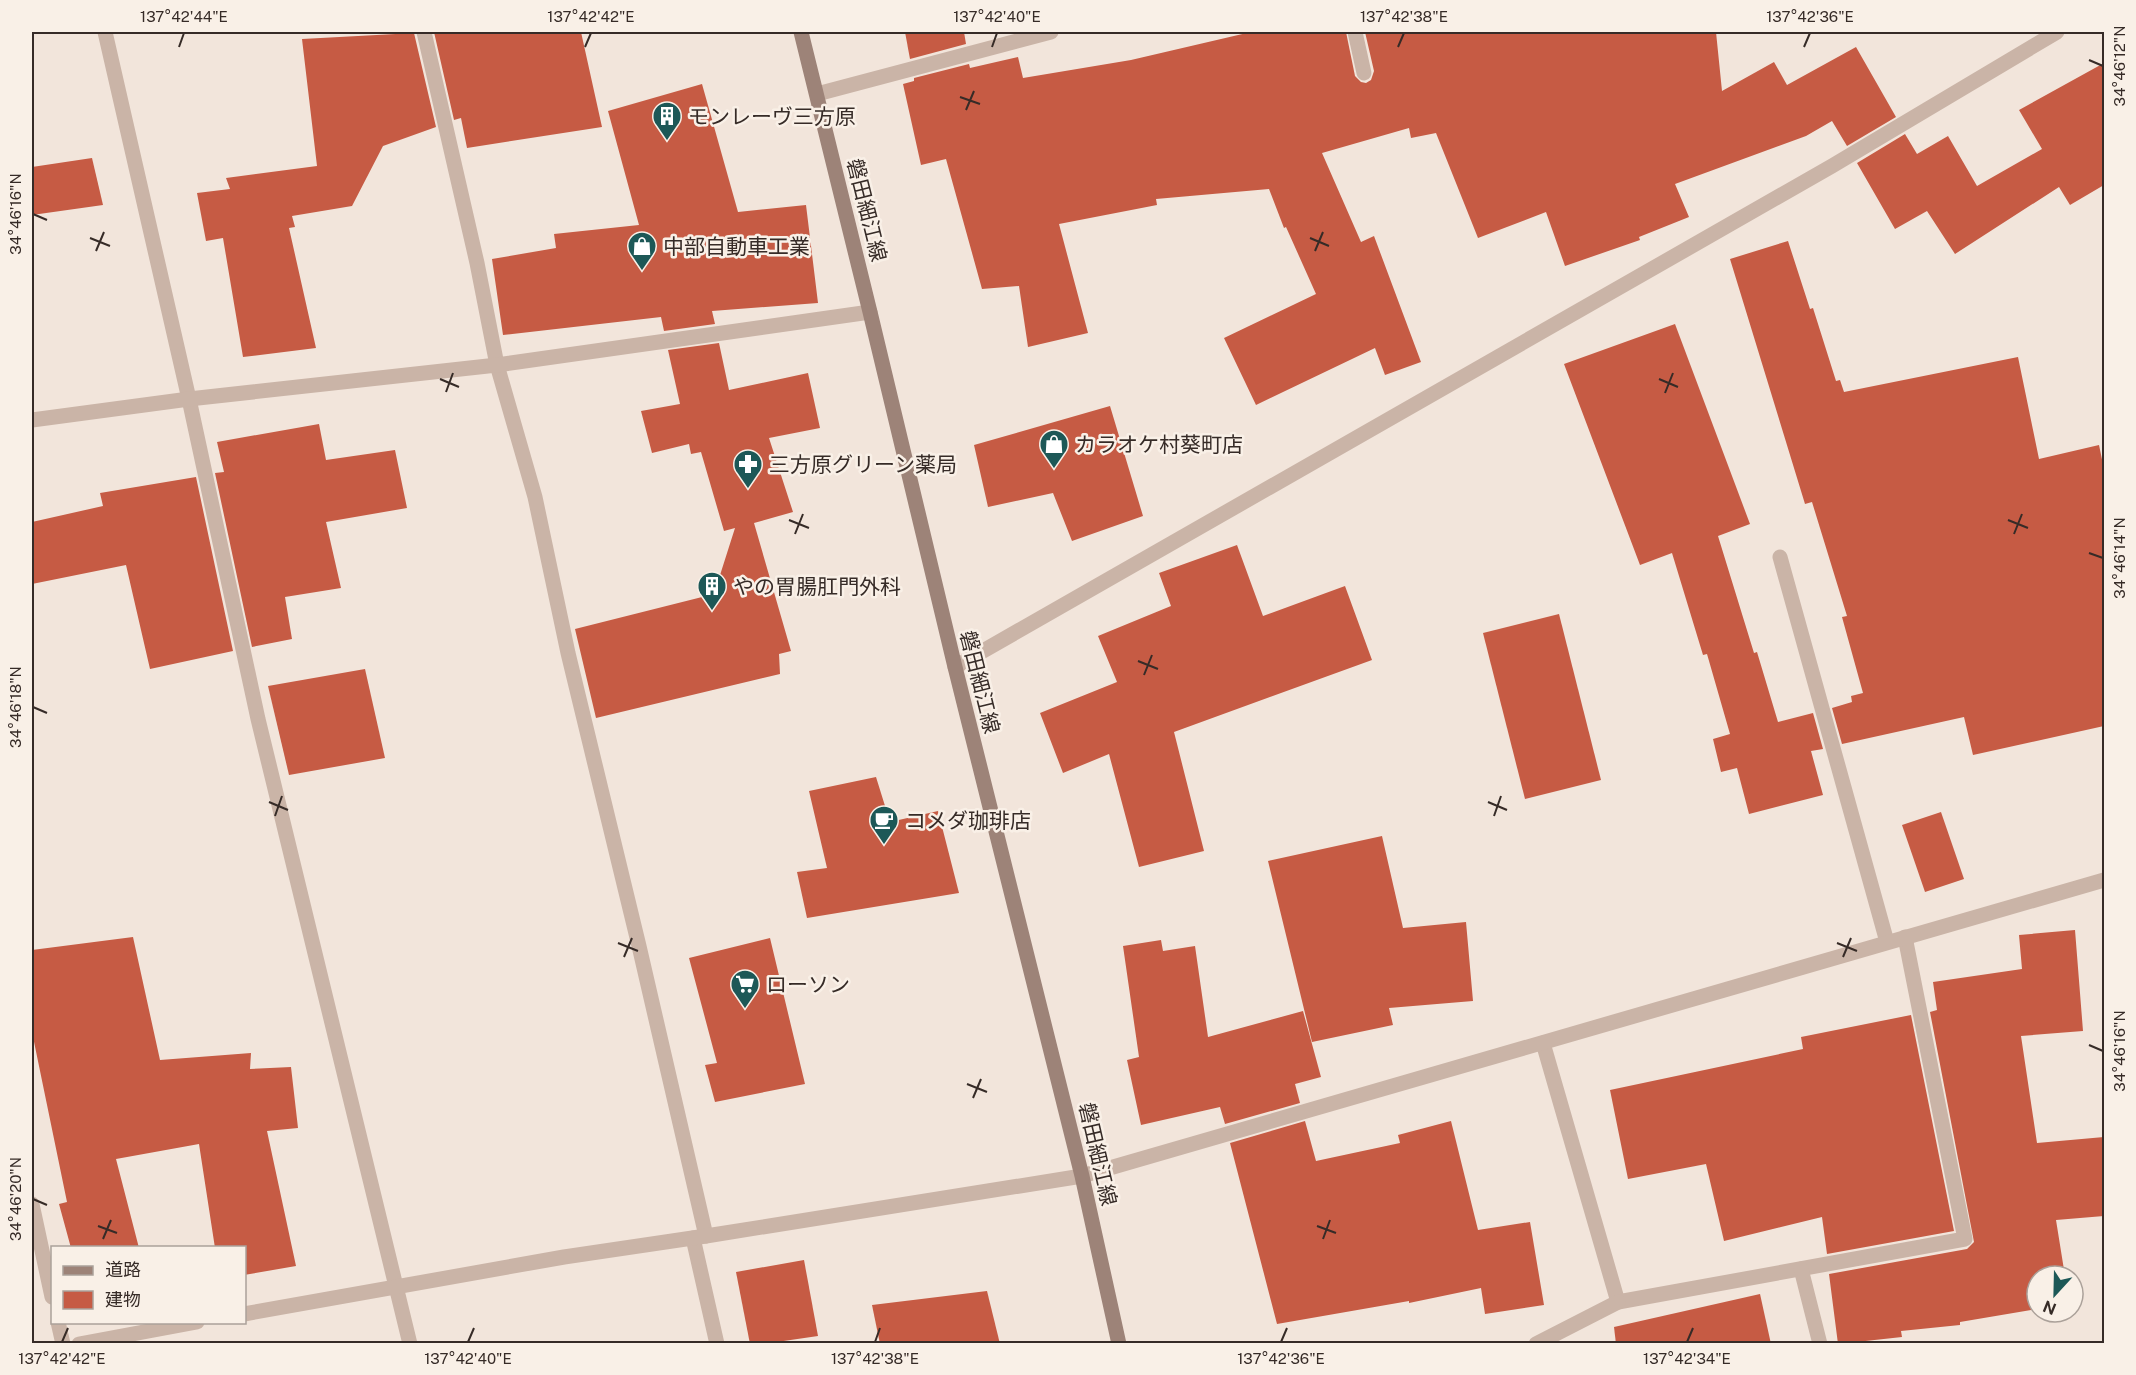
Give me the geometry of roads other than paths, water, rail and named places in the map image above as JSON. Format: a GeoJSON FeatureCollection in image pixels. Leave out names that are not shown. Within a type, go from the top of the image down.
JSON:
{"type":"FeatureCollection","features":[{"type":"Feature","properties":{"kind":"main road","name":"磐田細江線"},"geometry":{"type":"LineString","coordinates":[[801,32],[955,667],[1082,1176],[1119,1344]]}},
{"type":"Feature","properties":{"kind":"street"},"geometry":{"type":"LineString","coordinates":[[105,32],[189,399],[258,719],[410,1344]]}},
{"type":"Feature","properties":{"kind":"street"},"geometry":{"type":"LineString","coordinates":[[424,32],[477,263],[497,364],[535,497],[568,653],[639,946],[699,1237],[717,1344]]}},
{"type":"Feature","properties":{"kind":"street"},"geometry":{"type":"LineString","coordinates":[[817,94],[1051,32]]}},
{"type":"Feature","properties":{"kind":"street"},"geometry":{"type":"LineString","coordinates":[[1355,32],[1364,73]]}},
{"type":"Feature","properties":{"kind":"street"},"geometry":{"type":"LineString","coordinates":[[955,667],[1832,166],[2057,32]]}},
{"type":"Feature","properties":{"kind":"street"},"geometry":{"type":"LineString","coordinates":[[32,420],[189,399],[497,364],[870,312]]}},
{"type":"Feature","properties":{"kind":"street"},"geometry":{"type":"LineString","coordinates":[[1780,557],[1887,942]]}},
{"type":"Feature","properties":{"kind":"street"},"geometry":{"type":"LineString","coordinates":[[246,1314],[564,1257],[1082,1176],[2104,880]]}},
{"type":"Feature","properties":{"kind":"street"},"geometry":{"type":"LineString","coordinates":[[1536,1344],[1618,1302],[1965,1239],[1905,937]]}},
{"type":"Feature","properties":{"kind":"street"},"geometry":{"type":"LineString","coordinates":[[1543,1043],[1618,1302]]}},
{"type":"Feature","properties":{"kind":"street"},"geometry":{"type":"LineString","coordinates":[[32,1204],[51,1292]]}},
{"type":"Feature","properties":{"kind":"street"},"geometry":{"type":"LineString","coordinates":[[1801,1269],[1820,1344]]}},
{"type":"Feature","properties":{"kind":"street"},"geometry":{"type":"LineString","coordinates":[[58,1324],[63,1344]]}},
{"type":"Feature","properties":{"kind":"street"},"geometry":{"type":"LineString","coordinates":[[79,1344],[191,1324]]}},
{"type":"Feature","properties":{"kind":"place","name":"モンレーヴ三方原"},"geometry":{"type":"Point","coordinates":[667,142]}},
{"type":"Feature","properties":{"kind":"place","name":"中部自動車工業"},"geometry":{"type":"Point","coordinates":[642,272]}},
{"type":"Feature","properties":{"kind":"place","name":"カラオケ村葵町店"},"geometry":{"type":"Point","coordinates":[1054,470]}},
{"type":"Feature","properties":{"kind":"place","name":"三方原グリーン薬局"},"geometry":{"type":"Point","coordinates":[748,490]}},
{"type":"Feature","properties":{"kind":"place","name":"やの胃腸肛門外科"},"geometry":{"type":"Point","coordinates":[712,612]}},
{"type":"Feature","properties":{"kind":"place","name":"コメダ珈琲店"},"geometry":{"type":"Point","coordinates":[884,846]}},
{"type":"Feature","properties":{"kind":"place","name":"ローソン"},"geometry":{"type":"Point","coordinates":[745,1010]}}]}
